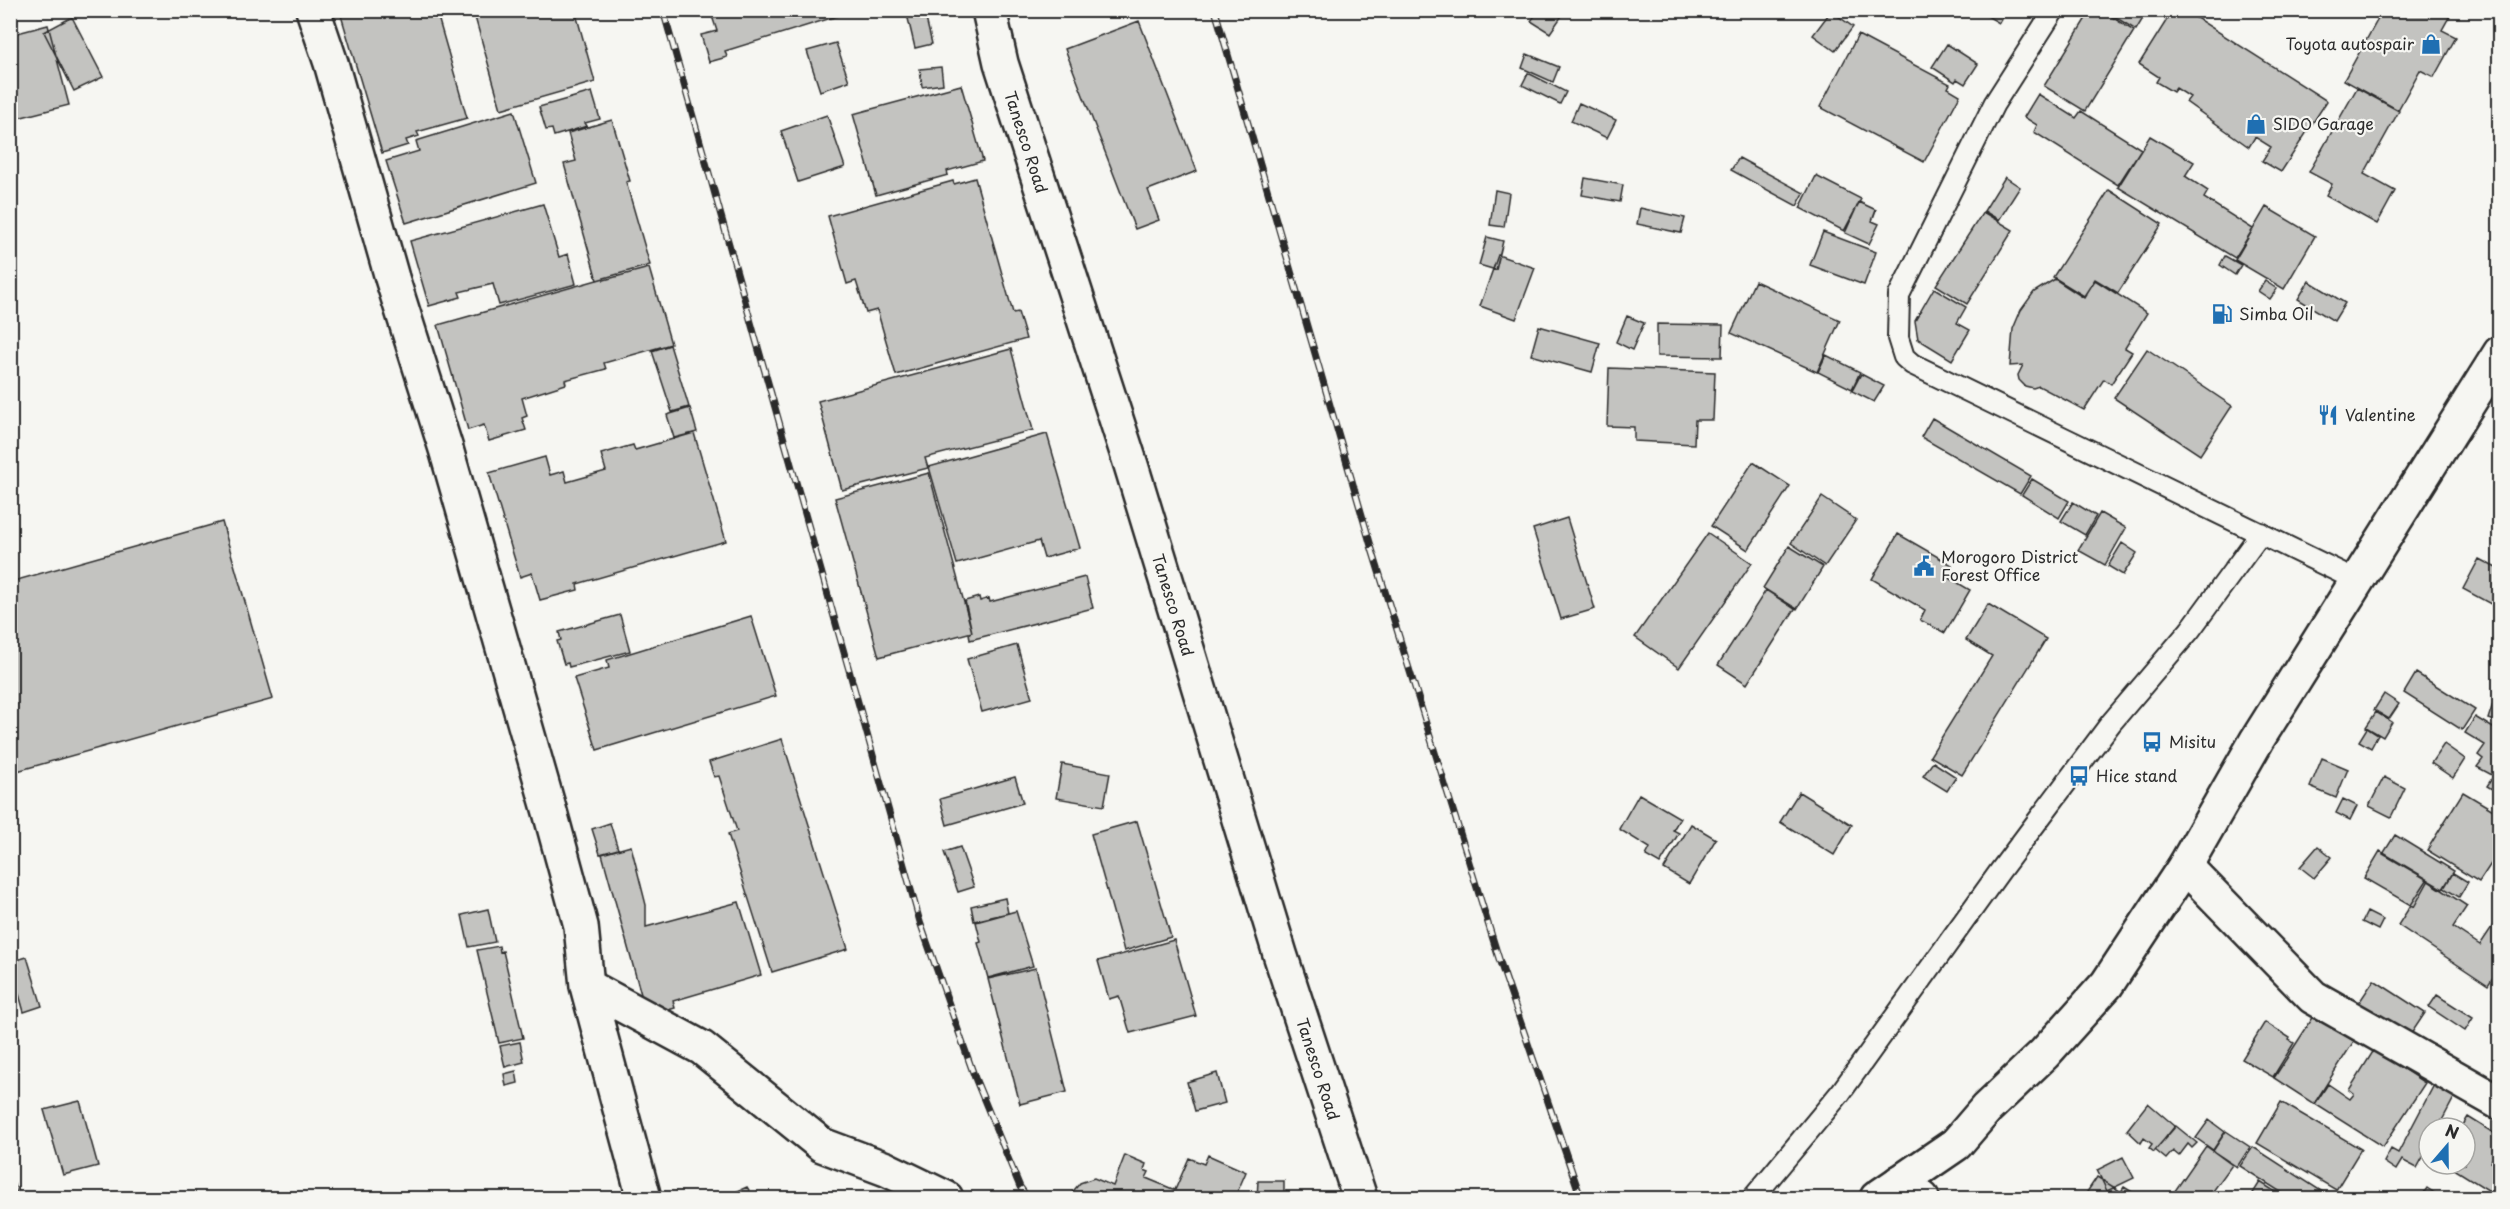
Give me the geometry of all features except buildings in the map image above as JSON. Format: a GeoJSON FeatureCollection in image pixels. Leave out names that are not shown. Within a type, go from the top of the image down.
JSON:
{"type":"FeatureCollection","features":[{"type":"Feature","properties":{"kind":"street"},"geometry":{"type":"LineString","coordinates":[[313,10],[331,63],[392,278],[446,449],[550,812],[581,926],[588,986],[644,1198]]}},
{"type":"Feature","properties":{"kind":"street","name":"Tanesco Road"},"geometry":{"type":"LineString","coordinates":[[989,10],[1001,63],[1131,465],[1280,954],[1360,1198]]}},
{"type":"Feature","properties":{"kind":"street"},"geometry":{"type":"LineString","coordinates":[[1900,1193],[1956,1144],[1986,1109],[2052,1045],[2108,984],[2185,866],[2257,740],[2499,352]]}},
{"type":"Feature","properties":{"kind":"street"},"geometry":{"type":"LineString","coordinates":[[2185,866],[2313,997],[2499,1103]]}},
{"type":"Feature","properties":{"kind":"street"},"geometry":{"type":"LineString","coordinates":[[588,986],[702,1048],[822,1145],[886,1169],[946,1198]]}},
{"type":"Feature","properties":{"kind":"lane"},"geometry":{"type":"LineString","coordinates":[[2054,10],[1994,104],[1899,295],[1898,338],[1904,357],[1912,364],[2358,581]]}},
{"type":"Feature","properties":{"kind":"lane"},"geometry":{"type":"LineString","coordinates":[[1753,1198],[1841,1092],[2000,871],[2104,732],[2190,630],[2261,533]]}},
{"type":"Feature","properties":{"kind":"railway"},"geometry":{"type":"LineString","coordinates":[[663,10],[920,922],[975,1078],[1020,1187],[1028,1198]]}},
{"type":"Feature","properties":{"kind":"railway"},"geometry":{"type":"LineString","coordinates":[[1215,10],[1371,546],[1500,962],[1581,1198]]}},
{"type":"Feature","properties":{"kind":"place","name":"Toyota autospair"},"geometry":{"type":"Point","coordinates":[2431,44]}},
{"type":"Feature","properties":{"kind":"place","name":"SIDO Garage"},"geometry":{"type":"Point","coordinates":[2256,124]}},
{"type":"Feature","properties":{"kind":"place","name":"Simba Oil"},"geometry":{"type":"Point","coordinates":[2222,314]}},
{"type":"Feature","properties":{"kind":"place","name":"Valentine"},"geometry":{"type":"Point","coordinates":[2328,415]}},
{"type":"Feature","properties":{"kind":"place","name":"Morogoro District Forest Office"},"geometry":{"type":"Point","coordinates":[1924,566]}},
{"type":"Feature","properties":{"kind":"place","name":"Misitu"},"geometry":{"type":"Point","coordinates":[2152,742]}},
{"type":"Feature","properties":{"kind":"place","name":"Hice stand"},"geometry":{"type":"Point","coordinates":[2079,776]}}]}
